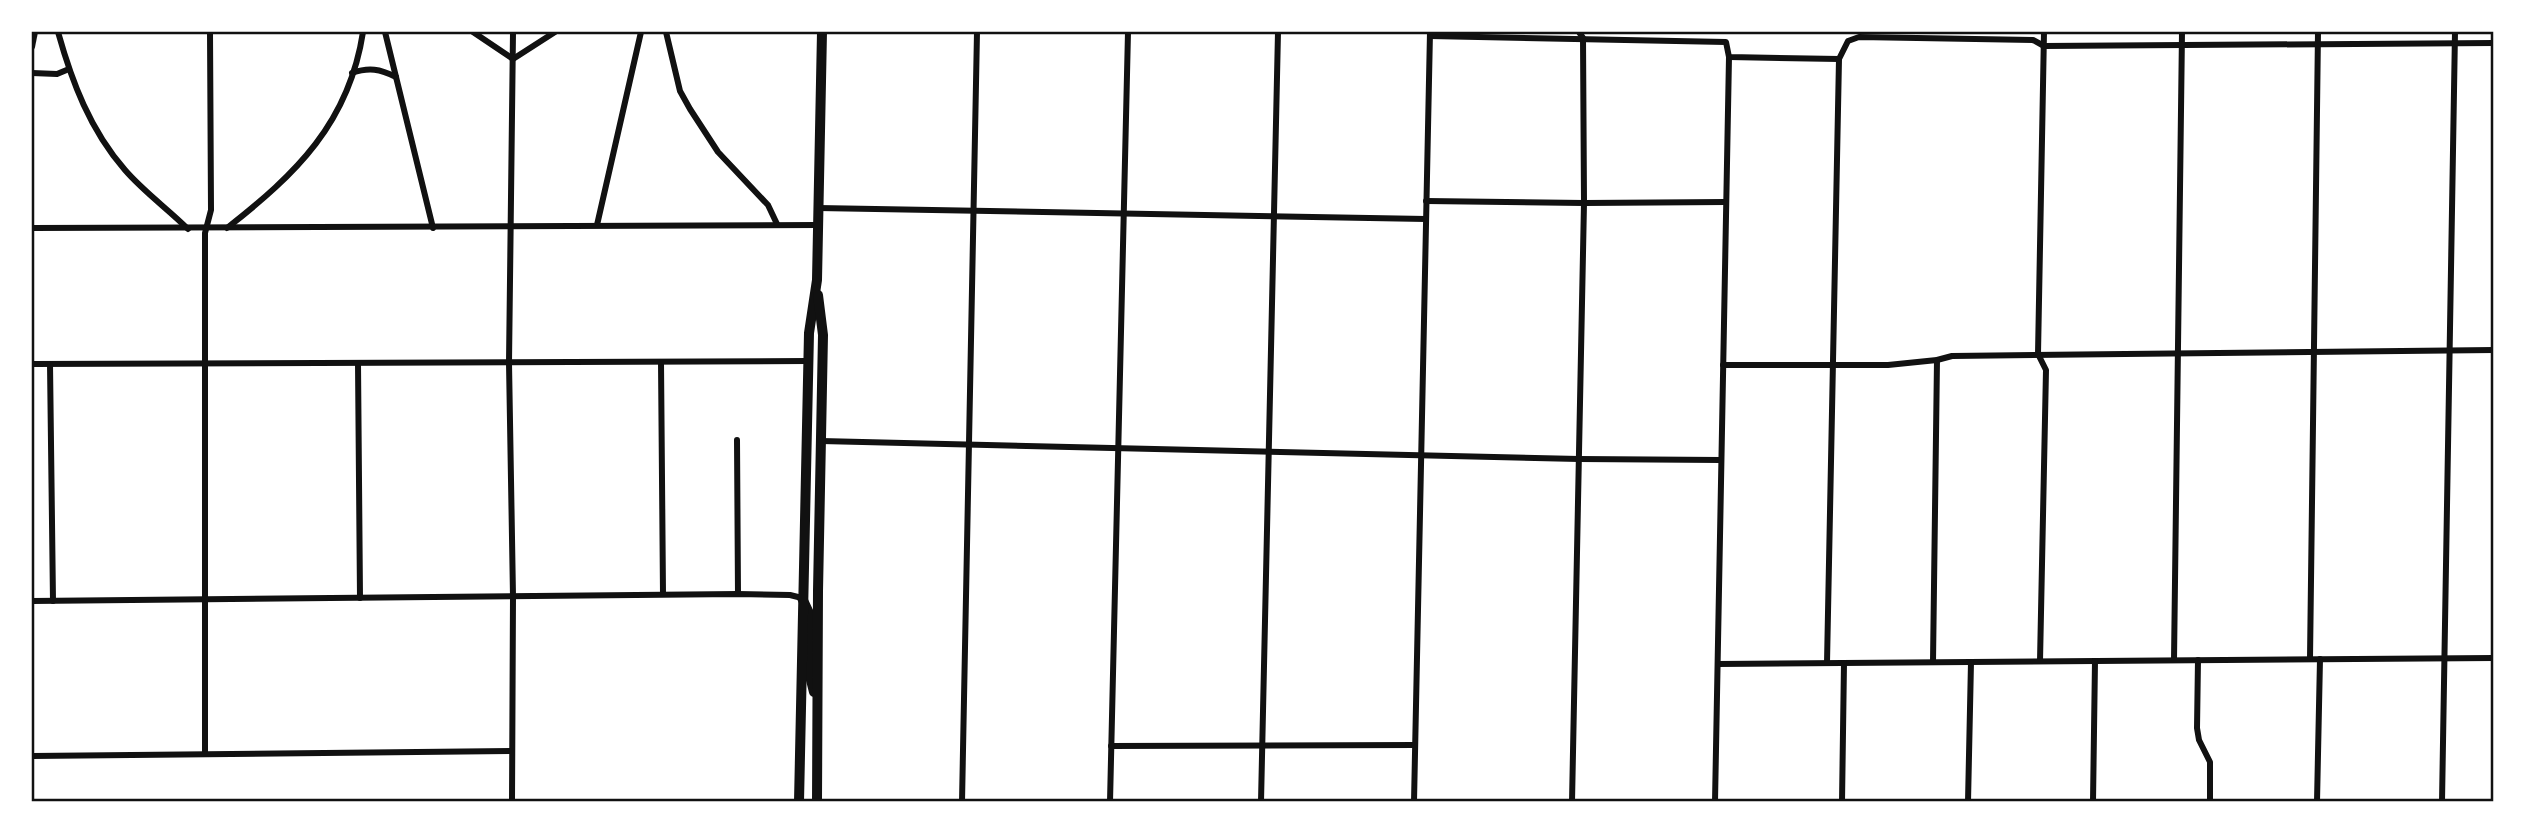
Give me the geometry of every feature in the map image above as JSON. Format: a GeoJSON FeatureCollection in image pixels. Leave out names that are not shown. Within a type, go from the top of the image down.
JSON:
{"type":"FeatureCollection","features":[{"type":"Feature","properties":{"kind":"main road"},"geometry":{"type":"LineString","coordinates":[[817,802],[823,335],[817,286],[822,32]]}},
{"type":"Feature","properties":{"kind":"main road"},"geometry":{"type":"LineString","coordinates":[[799,802],[808,333],[817,286]]}},
{"type":"Feature","properties":{"kind":"main road"},"geometry":{"type":"LineString","coordinates":[[802,598],[809,613],[809,672],[818,710]]}},
{"type":"Feature","properties":{"kind":"street"},"geometry":{"type":"LineString","coordinates":[[32,47],[35,32]]}},
{"type":"Feature","properties":{"kind":"street"},"geometry":{"type":"LineString","coordinates":[[58,32],[84,109],[125,170],[188,229]]}},
{"type":"Feature","properties":{"kind":"street"},"geometry":{"type":"LineString","coordinates":[[205,754],[204,362],[205,229],[211,210],[210,32]]}},
{"type":"Feature","properties":{"kind":"street"},"geometry":{"type":"LineString","coordinates":[[228,228],[279,186],[305,159],[328,127],[352,73],[363,32]]}},
{"type":"Feature","properties":{"kind":"street"},"geometry":{"type":"LineString","coordinates":[[385,32],[433,228]]}},
{"type":"Feature","properties":{"kind":"street"},"geometry":{"type":"LineString","coordinates":[[473,32],[513,59]]}},
{"type":"Feature","properties":{"kind":"street"},"geometry":{"type":"LineString","coordinates":[[512,802],[513,596],[509,363],[513,32]]}},
{"type":"Feature","properties":{"kind":"street"},"geometry":{"type":"LineString","coordinates":[[513,59],[555,32]]}},
{"type":"Feature","properties":{"kind":"street"},"geometry":{"type":"LineString","coordinates":[[597,225],[642,32]]}},
{"type":"Feature","properties":{"kind":"street"},"geometry":{"type":"LineString","coordinates":[[666,32],[680,91],[690,109],[718,152],[768,205],[777,224]]}},
{"type":"Feature","properties":{"kind":"street"},"geometry":{"type":"LineString","coordinates":[[962,802],[978,32]]}},
{"type":"Feature","properties":{"kind":"street"},"geometry":{"type":"LineString","coordinates":[[1110,802],[1128,32]]}},
{"type":"Feature","properties":{"kind":"street"},"geometry":{"type":"LineString","coordinates":[[1261,802],[1278,32]]}},
{"type":"Feature","properties":{"kind":"street"},"geometry":{"type":"LineString","coordinates":[[2040,661],[2046,370],[2038,354],[2044,32]]}},
{"type":"Feature","properties":{"kind":"street"},"geometry":{"type":"LineString","coordinates":[[2174,660],[2182,32]]}},
{"type":"Feature","properties":{"kind":"street"},"geometry":{"type":"LineString","coordinates":[[2310,659],[2318,32]]}},
{"type":"Feature","properties":{"kind":"street"},"geometry":{"type":"LineString","coordinates":[[2442,802],[2455,32]]}},
{"type":"Feature","properties":{"kind":"street"},"geometry":{"type":"LineString","coordinates":[[1414,802],[1430,34],[1581,35],[1726,42],[1729,57],[1715,802]]}},
{"type":"Feature","properties":{"kind":"street"},"geometry":{"type":"LineString","coordinates":[[1572,802],[1584,203],[1581,35]]}},
{"type":"Feature","properties":{"kind":"street"},"geometry":{"type":"LineString","coordinates":[[1827,663],[1839,59],[1848,41],[1859,37],[2033,40],[2044,46],[2494,43]]}},
{"type":"Feature","properties":{"kind":"street"},"geometry":{"type":"LineString","coordinates":[[1729,57],[1839,59]]}},
{"type":"Feature","properties":{"kind":"street"},"geometry":{"type":"LineString","coordinates":[[32,73],[57,74],[69,69]]}},
{"type":"Feature","properties":{"kind":"street"},"geometry":{"type":"LineString","coordinates":[[352,73],[362,69],[374,69],[396,77]]}},
{"type":"Feature","properties":{"kind":"street"},"geometry":{"type":"LineString","coordinates":[[1426,201],[1726,202]]}},
{"type":"Feature","properties":{"kind":"street"},"geometry":{"type":"LineString","coordinates":[[818,208],[1426,219]]}},
{"type":"Feature","properties":{"kind":"street"},"geometry":{"type":"LineString","coordinates":[[32,229],[818,225]]}},
{"type":"Feature","properties":{"kind":"street"},"geometry":{"type":"LineString","coordinates":[[1723,365],[1888,365],[1952,356],[2038,354],[2494,350]]}},
{"type":"Feature","properties":{"kind":"street"},"geometry":{"type":"LineString","coordinates":[[1933,662],[1937,360]]}},
{"type":"Feature","properties":{"kind":"street"},"geometry":{"type":"LineString","coordinates":[[32,364],[808,361]]}},
{"type":"Feature","properties":{"kind":"street"},"geometry":{"type":"LineString","coordinates":[[660,362],[663,594]]}},
{"type":"Feature","properties":{"kind":"street"},"geometry":{"type":"LineString","coordinates":[[358,363],[360,598]]}},
{"type":"Feature","properties":{"kind":"street"},"geometry":{"type":"LineString","coordinates":[[50,364],[53,601]]}},
{"type":"Feature","properties":{"kind":"street"},"geometry":{"type":"LineString","coordinates":[[737,440],[738,594]]}},
{"type":"Feature","properties":{"kind":"street"},"geometry":{"type":"LineString","coordinates":[[821,441],[1579,460],[1721,460]]}},
{"type":"Feature","properties":{"kind":"street"},"geometry":{"type":"LineString","coordinates":[[32,601],[663,594],[790,595],[802,598]]}},
{"type":"Feature","properties":{"kind":"street"},"geometry":{"type":"LineString","coordinates":[[1718,664],[2494,658]]}},
{"type":"Feature","properties":{"kind":"street"},"geometry":{"type":"LineString","coordinates":[[2318,802],[2320,659]]}},
{"type":"Feature","properties":{"kind":"street"},"geometry":{"type":"LineString","coordinates":[[2199,660],[2197,728],[2199,740],[2210,762],[2210,802]]}},
{"type":"Feature","properties":{"kind":"street"},"geometry":{"type":"LineString","coordinates":[[2092,802],[2095,661]]}},
{"type":"Feature","properties":{"kind":"street"},"geometry":{"type":"LineString","coordinates":[[1968,802],[1970,662]]}},
{"type":"Feature","properties":{"kind":"street"},"geometry":{"type":"LineString","coordinates":[[1842,802],[1844,663]]}},
{"type":"Feature","properties":{"kind":"street"},"geometry":{"type":"LineString","coordinates":[[1111,746],[1415,745]]}},
{"type":"Feature","properties":{"kind":"street"},"geometry":{"type":"LineString","coordinates":[[32,756],[511,751]]}}]}
